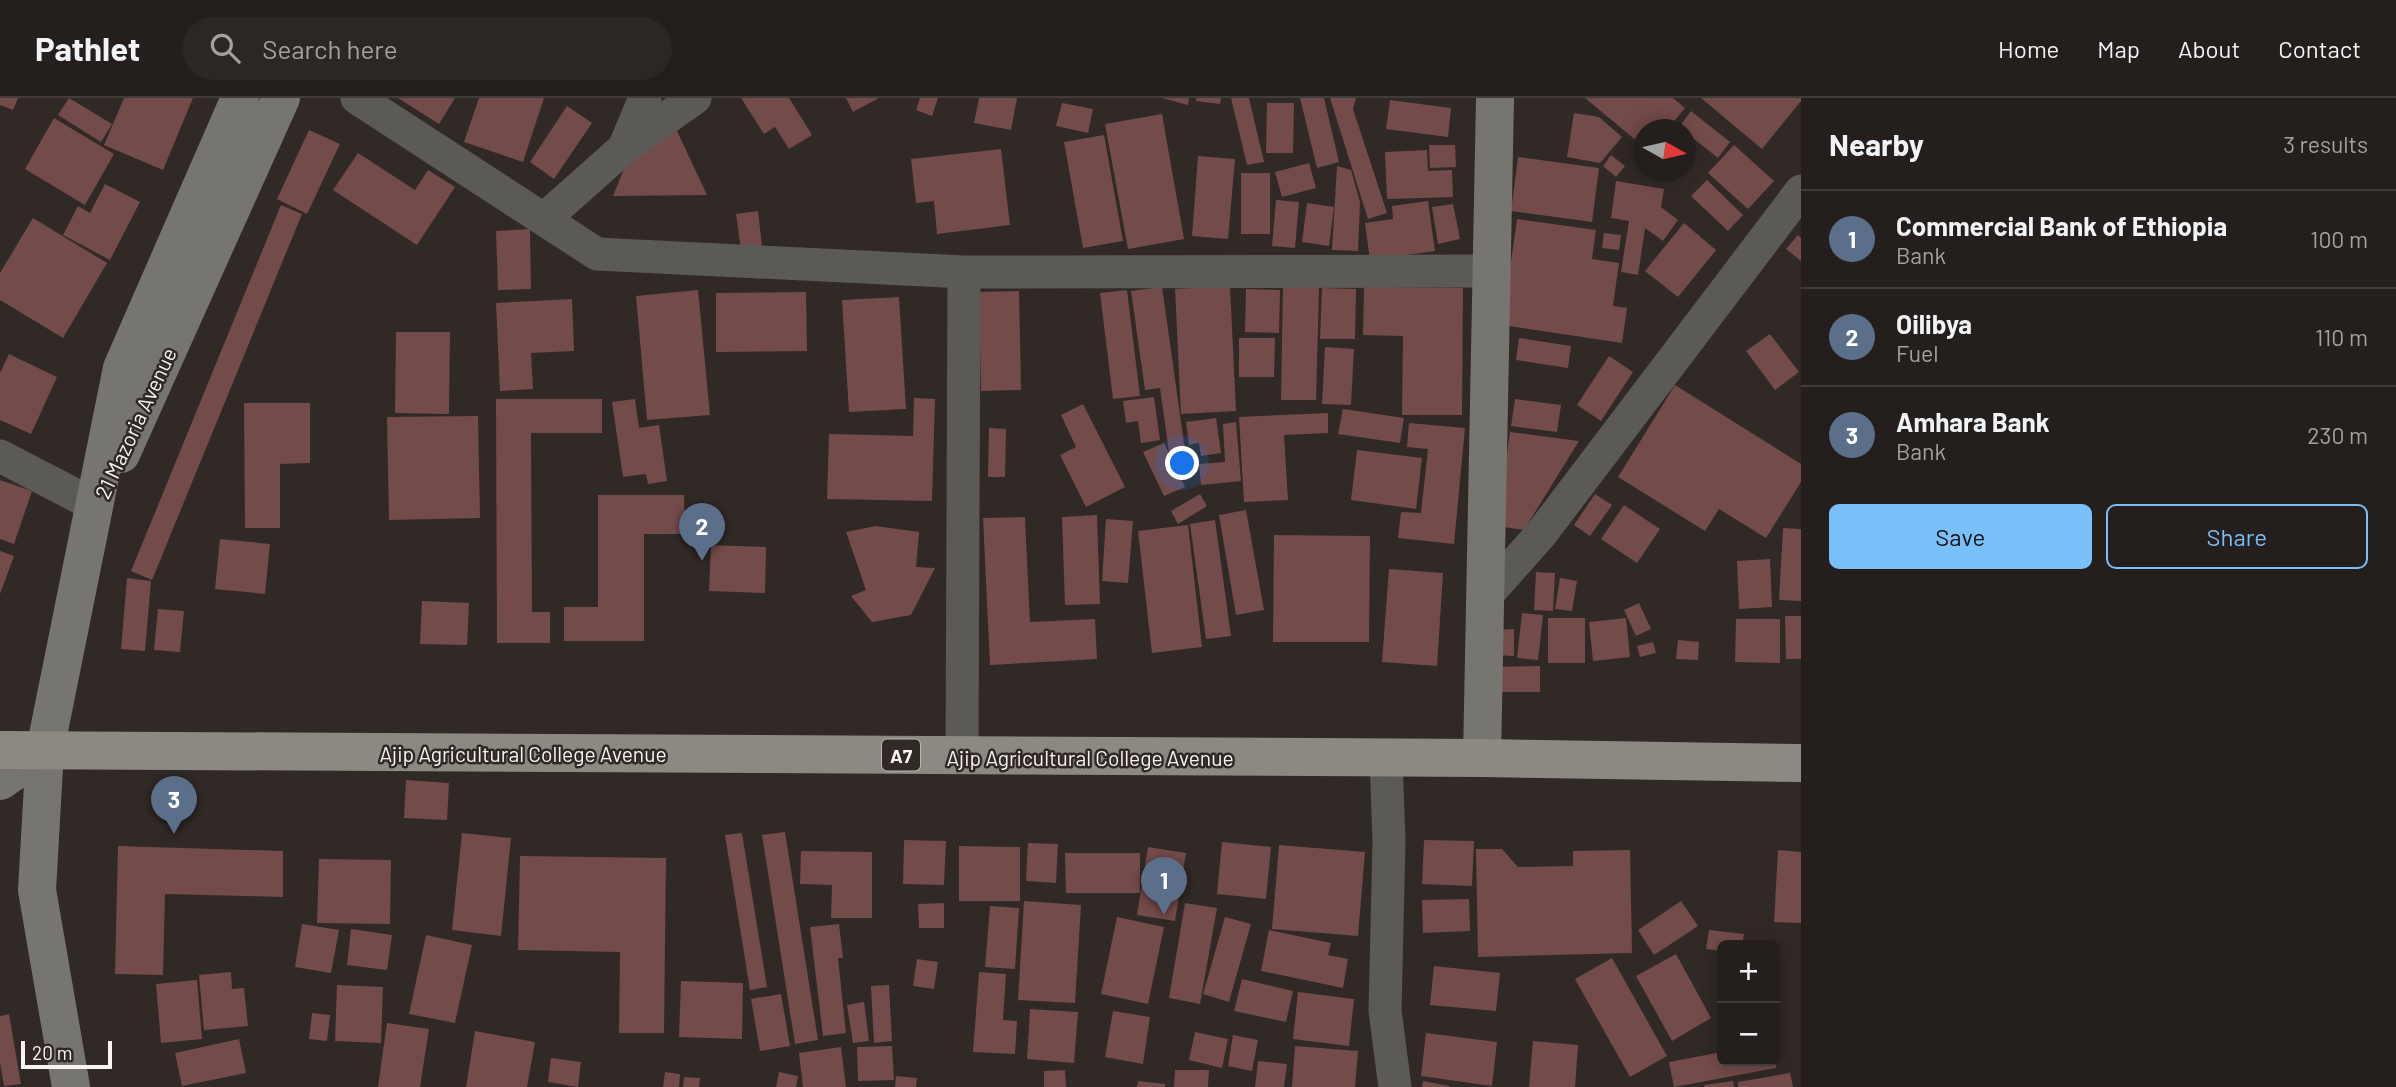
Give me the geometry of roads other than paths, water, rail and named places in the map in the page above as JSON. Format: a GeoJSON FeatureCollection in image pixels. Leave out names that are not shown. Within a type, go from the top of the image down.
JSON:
{"type":"FeatureCollection","features":[{"type":"Feature","properties":{"kind":"main road","name":"21 Mazoria Avenue"},"geometry":{"type":"LineString","coordinates":[[96,506],[122,368],[240,98]]}},
{"type":"Feature","properties":{"kind":"main road","name":"21 Mazoria Avenue"},"geometry":{"type":"LineString","coordinates":[[96,506],[281,98]]}},
{"type":"Feature","properties":{"kind":"main road"},"geometry":{"type":"LineString","coordinates":[[1482,758],[1489,271],[1495,98]]}},
{"type":"Feature","properties":{"kind":"main road"},"geometry":{"type":"LineString","coordinates":[[71,1087],[37,890],[45,750],[96,506]]}},
{"type":"Feature","properties":{"kind":"main road","name":"Ajip Agricultural College Avenue"},"geometry":{"type":"LineString","coordinates":[[0,750],[1482,758],[1801,763]]}},
{"type":"Feature","properties":{"kind":"main road"},"geometry":{"type":"LineString","coordinates":[[0,781],[45,750]]}},
{"type":"Feature","properties":{"kind":"street"},"geometry":{"type":"LineString","coordinates":[[357,98],[597,254],[964,272],[1489,271]]}},
{"type":"Feature","properties":{"kind":"street"},"geometry":{"type":"LineString","coordinates":[[624,148],[645,98]]}},
{"type":"Feature","properties":{"kind":"street"},"geometry":{"type":"LineString","coordinates":[[544,219],[624,148],[695,98]]}},
{"type":"Feature","properties":{"kind":"street"},"geometry":{"type":"LineString","coordinates":[[1486,596],[1541,534],[1801,191]]}},
{"type":"Feature","properties":{"kind":"street"},"geometry":{"type":"LineString","coordinates":[[962,756],[964,272]]}},
{"type":"Feature","properties":{"kind":"street"},"geometry":{"type":"LineString","coordinates":[[0,456],[96,506]]}},
{"type":"Feature","properties":{"kind":"street"},"geometry":{"type":"LineString","coordinates":[[1385,759],[1389,841],[1385,1011],[1395,1087]]}},
{"type":"Feature","properties":{"kind":"place","name":"Oilibya"},"geometry":{"type":"Point","coordinates":[702,561]}},
{"type":"Feature","properties":{"kind":"place","name":"Amhara Bank"},"geometry":{"type":"Point","coordinates":[174,834]}},
{"type":"Feature","properties":{"kind":"place","name":"Commercial Bank of Ethiopia"},"geometry":{"type":"Point","coordinates":[1164,915]}}]}
